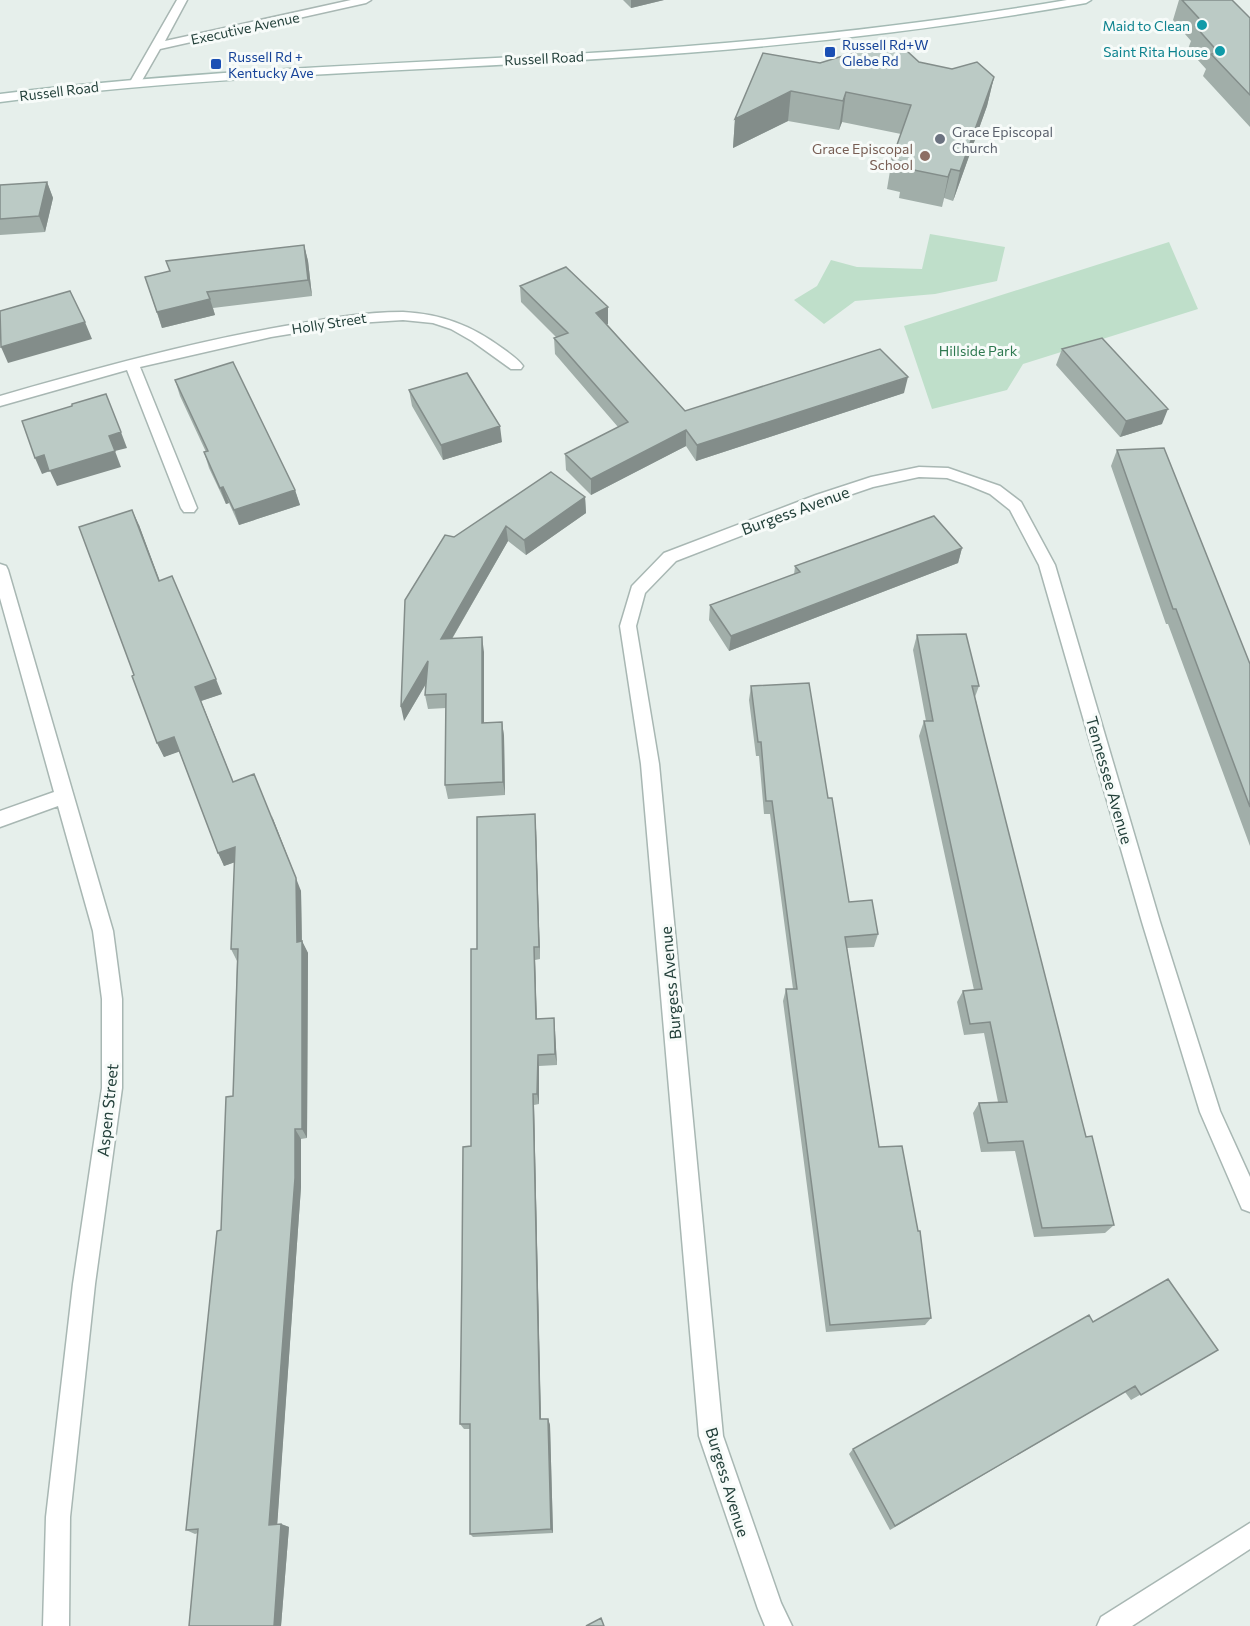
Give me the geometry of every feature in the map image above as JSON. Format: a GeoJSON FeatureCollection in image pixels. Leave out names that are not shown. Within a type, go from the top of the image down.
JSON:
{"type":"FeatureCollection","features":[{"type":"Feature","properties":{"kind":"street"},"geometry":{"type":"LineString","coordinates":[[136,82],[182,0]]}},
{"type":"Feature","properties":{"kind":"street","name":"Executive Avenue"},"geometry":{"type":"LineString","coordinates":[[158,46],[366,0]]}},
{"type":"Feature","properties":{"kind":"street","name":"Russell Road"},"geometry":{"type":"LineString","coordinates":[[0,98],[136,82],[655,53],[838,38],[945,24],[1086,0]]}},
{"type":"Feature","properties":{"kind":"street","name":"Holly Street"},"geometry":{"type":"LineString","coordinates":[[0,401],[132,364],[261,334],[372,317],[433,319],[450,324],[474,335],[516,366]]}},
{"type":"Feature","properties":{"kind":"street"},"geometry":{"type":"LineString","coordinates":[[132,364],[189,508]]}},
{"type":"Feature","properties":{"kind":"street","name":"Tennessee Avenue"},"geometry":{"type":"LineString","coordinates":[[871,482],[919,472],[948,473],[995,490],[1016,506],[1047,565],[1210,1112],[1250,1201]]}},
{"type":"Feature","properties":{"kind":"street","name":"Burgess Avenue"},"geometry":{"type":"LineString","coordinates":[[779,1626],[770,1610],[711,1436],[650,764],[628,626],[638,590],[670,557],[871,482]]}},
{"type":"Feature","properties":{"kind":"street","name":"Aspen Street"},"geometry":{"type":"LineString","coordinates":[[0,570],[103,932],[112,999],[112,1088],[84,1284],[60,1505],[56,1626]]}},
{"type":"Feature","properties":{"kind":"street"},"geometry":{"type":"LineString","coordinates":[[0,819],[64,796]]}},
{"type":"Feature","properties":{"kind":"street"},"geometry":{"type":"LineString","coordinates":[[1110,1626],[1250,1535]]}},
{"type":"Feature","properties":{"kind":"green space"},"geometry":{"type":"Polygon","coordinates":[[[930,234],[1005,247],[997,281],[935,294],[855,301],[824,324],[794,300],[817,286],[831,260],[857,267],[922,269],[930,234]]]}},
{"type":"Feature","properties":{"kind":"green space","name":"Hillside Park"},"geometry":{"type":"Polygon","coordinates":[[[1169,242],[1198,309],[1023,364],[1007,390],[932,409],[904,326],[1169,242]]]}},
{"type":"Feature","properties":{"kind":"building"},"geometry":{"type":"Polygon","coordinates":[[[1182,0],[1232,0],[1250,18],[1250,95],[1211,54],[1219,53],[1196,27],[1206,26],[1182,0]]]}},
{"type":"Feature","properties":{"kind":"building"},"geometry":{"type":"Polygon","coordinates":[[[895,40],[919,62],[952,69],[977,62],[994,77],[960,171],[951,169],[948,177],[904,168],[907,163],[892,159],[911,105],[846,92],[843,101],[791,91],[735,119],[763,53],[820,63],[895,40]]]}},
{"type":"Feature","properties":{"kind":"building"},"geometry":{"type":"Polygon","coordinates":[[[47,182],[39,216],[0,219],[0,185],[47,182]]]}},
{"type":"Feature","properties":{"kind":"building"},"geometry":{"type":"Polygon","coordinates":[[[304,245],[308,280],[207,292],[210,299],[157,312],[145,277],[170,271],[166,261],[304,245]]]}},
{"type":"Feature","properties":{"kind":"building"},"geometry":{"type":"Polygon","coordinates":[[[566,267],[608,307],[596,313],[685,411],[880,349],[908,377],[697,445],[686,430],[591,479],[565,454],[628,422],[554,338],[568,333],[520,286],[566,267]]]}},
{"type":"Feature","properties":{"kind":"building"},"geometry":{"type":"Polygon","coordinates":[[[70,291],[85,322],[1,347],[0,311],[70,291]]]}},
{"type":"Feature","properties":{"kind":"building"},"geometry":{"type":"Polygon","coordinates":[[[1102,338],[1168,409],[1126,421],[1062,349],[1102,338]]]}},
{"type":"Feature","properties":{"kind":"building"},"geometry":{"type":"Polygon","coordinates":[[[233,362],[295,490],[234,510],[223,487],[220,488],[204,452],[208,451],[175,380],[233,362]]]}},
{"type":"Feature","properties":{"kind":"building"},"geometry":{"type":"Polygon","coordinates":[[[467,373],[500,426],[441,445],[409,390],[467,373]]]}},
{"type":"Feature","properties":{"kind":"building"},"geometry":{"type":"Polygon","coordinates":[[[106,394],[121,432],[109,436],[115,451],[49,471],[44,455],[35,458],[22,421],[106,394]]]}},
{"type":"Feature","properties":{"kind":"building"},"geometry":{"type":"Polygon","coordinates":[[[1164,448],[1250,664],[1250,807],[1176,609],[1173,609],[1117,450],[1164,448]]]}},
{"type":"Feature","properties":{"kind":"building"},"geometry":{"type":"Polygon","coordinates":[[[551,472],[585,497],[524,540],[506,526],[441,639],[482,637],[482,723],[502,722],[503,782],[445,785],[446,694],[425,695],[428,661],[401,707],[405,600],[445,535],[454,537],[551,472]]]}},
{"type":"Feature","properties":{"kind":"building"},"geometry":{"type":"Polygon","coordinates":[[[132,510],[159,581],[172,576],[216,679],[195,687],[233,782],[254,774],[296,878],[297,942],[302,941],[302,1129],[295,1129],[295,1178],[269,1525],[281,1524],[274,1626],[189,1626],[198,1529],[186,1530],[217,1231],[221,1230],[226,1097],[233,1096],[238,949],[231,949],[235,847],[218,853],[174,737],[157,743],[79,527],[132,510]]]}},
{"type":"Feature","properties":{"kind":"building"},"geometry":{"type":"Polygon","coordinates":[[[934,516],[962,548],[731,636],[710,605],[800,572],[795,566],[934,516]]]}},
{"type":"Feature","properties":{"kind":"building"},"geometry":{"type":"Polygon","coordinates":[[[966,634],[979,686],[972,686],[986,743],[1086,1137],[1092,1136],[1114,1225],[1042,1228],[1023,1141],[988,1143],[979,1103],[1007,1102],[990,1022],[970,1024],[963,991],[982,989],[924,721],[933,721],[917,635],[966,634]]]}},
{"type":"Feature","properties":{"kind":"building"},"geometry":{"type":"Polygon","coordinates":[[[809,683],[828,798],[832,798],[849,902],[872,900],[878,934],[845,937],[879,1147],[902,1146],[918,1231],[920,1231],[931,1318],[830,1325],[786,989],[797,989],[772,801],[766,801],[761,742],[758,742],[751,686],[809,683]]]}},
{"type":"Feature","properties":{"kind":"building"},"geometry":{"type":"Polygon","coordinates":[[[535,814],[539,947],[534,947],[536,1019],[554,1018],[555,1054],[538,1055],[537,1094],[533,1094],[540,1419],[548,1419],[551,1529],[470,1534],[470,1424],[460,1424],[463,1147],[471,1146],[471,949],[477,949],[477,817],[535,814]]]}},
{"type":"Feature","properties":{"kind":"building"},"geometry":{"type":"Polygon","coordinates":[[[1168,1279],[1218,1350],[1141,1395],[1135,1386],[895,1526],[853,1449],[1089,1315],[1093,1322],[1168,1279]]]}},
{"type":"Feature","properties":{"kind":"building"},"geometry":{"type":"Polygon","coordinates":[[[601,1618],[604,1626],[586,1626],[601,1618]]]}},
{"type":"Feature","properties":{"kind":"place","name":"Maid to Clean"},"geometry":{"type":"Point","coordinates":[1202,25]}},
{"type":"Feature","properties":{"kind":"place","name":"Saint Rita House"},"geometry":{"type":"Point","coordinates":[1220,51]}},
{"type":"Feature","properties":{"kind":"place","name":"Russell Rd+W Glebe Rd"},"geometry":{"type":"Point","coordinates":[830,52]}},
{"type":"Feature","properties":{"kind":"place","name":"Russell Rd + Kentucky Ave"},"geometry":{"type":"Point","coordinates":[216,64]}},
{"type":"Feature","properties":{"kind":"place","name":"Grace Episcopal Church"},"geometry":{"type":"Point","coordinates":[940,139]}},
{"type":"Feature","properties":{"kind":"place","name":"Grace Episcopal School"},"geometry":{"type":"Point","coordinates":[925,156]}}]}
